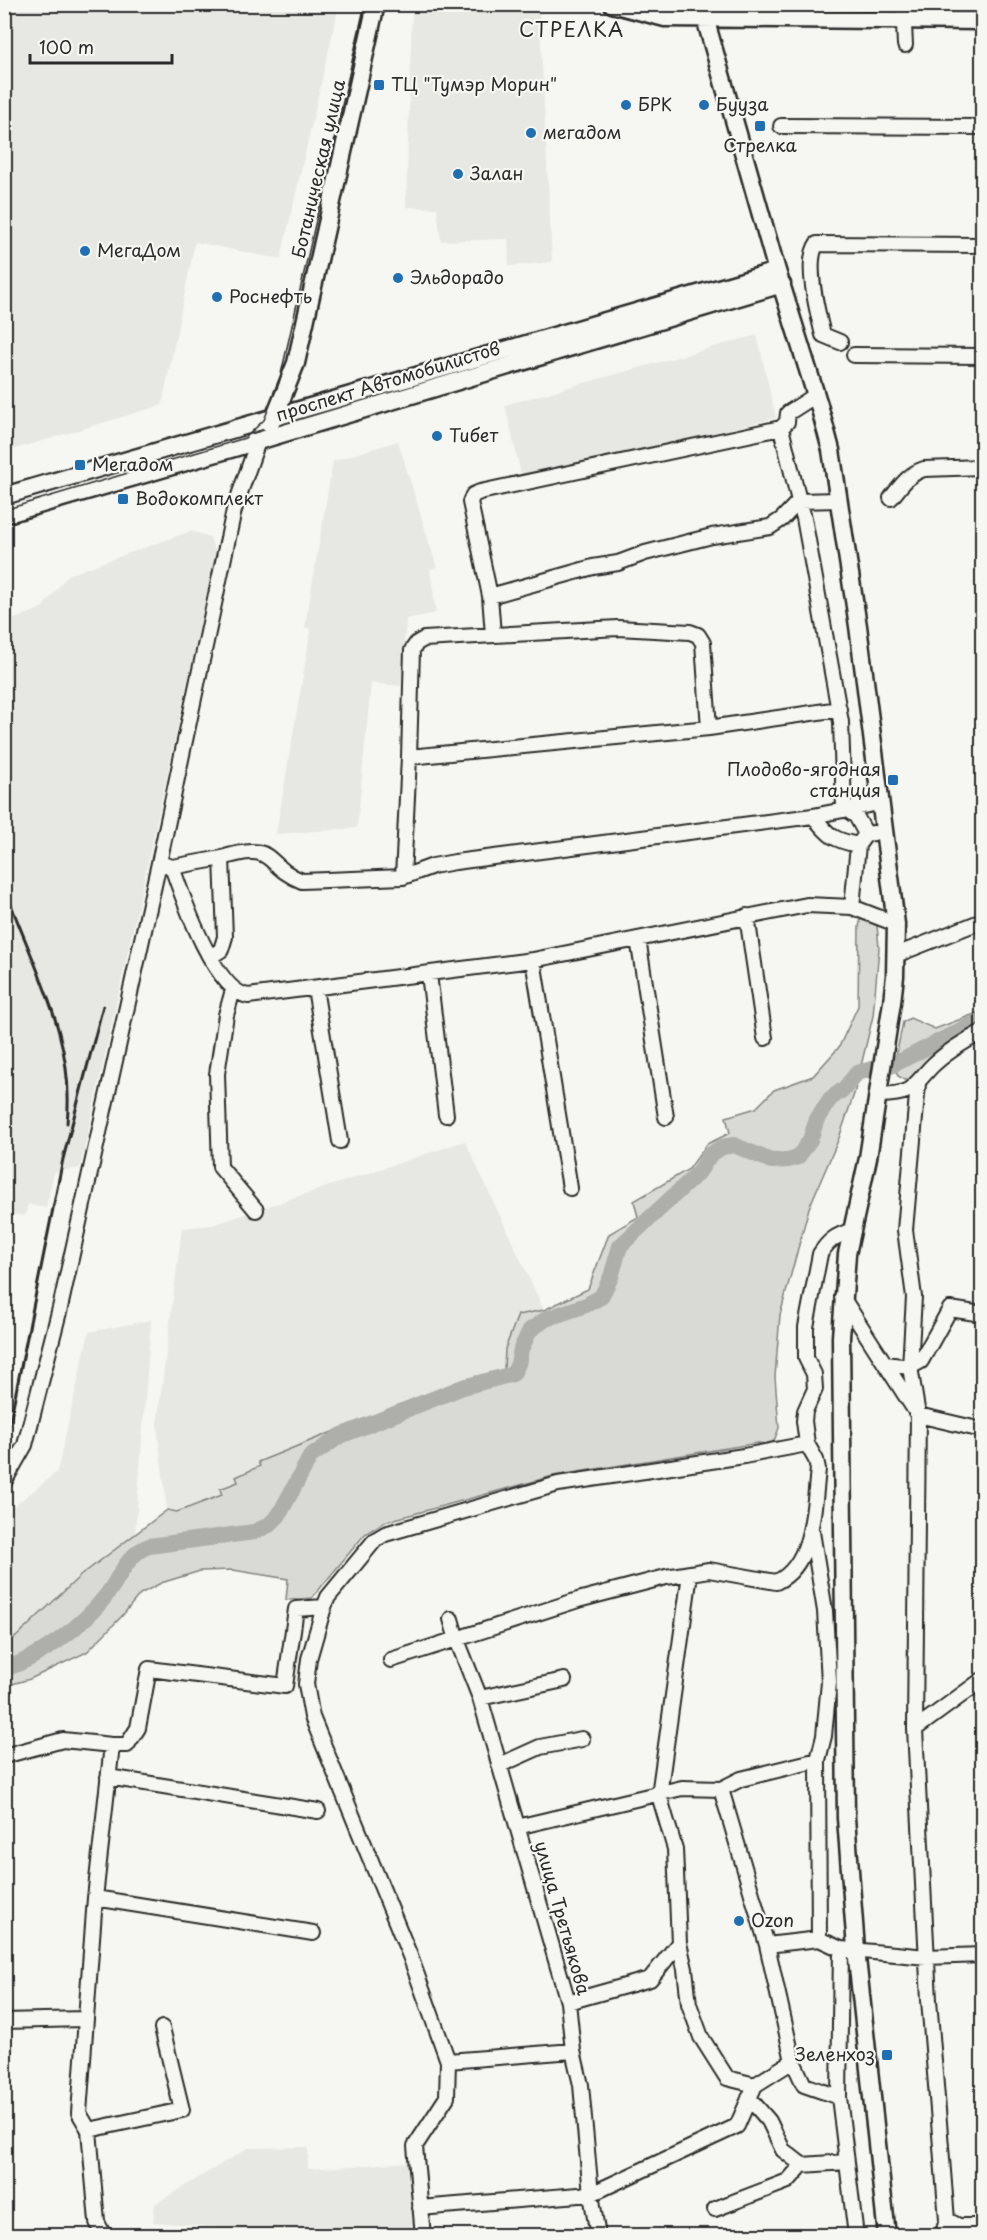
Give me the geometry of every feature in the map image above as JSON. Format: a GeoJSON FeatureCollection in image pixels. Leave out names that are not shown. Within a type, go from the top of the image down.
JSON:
{"type":"FeatureCollection","features":[{"type":"Feature","properties":{"kind":"main road","name":"Ботаническая улица"},"geometry":{"type":"LineString","coordinates":[[258,441],[274,418],[296,363],[376,4]]}},
{"type":"Feature","properties":{"kind":"main road"},"geometry":{"type":"LineString","coordinates":[[612,4],[665,18],[703,11],[904,13],[982,21]]}},
{"type":"Feature","properties":{"kind":"main road"},"geometry":{"type":"LineString","coordinates":[[703,11],[831,450],[858,626],[896,924],[892,1002],[868,1158],[851,1231],[842,1297],[841,1337],[848,1949],[887,2235]]}},
{"type":"Feature","properties":{"kind":"main road","name":"проспект Автомобилистов"},"geometry":{"type":"LineString","coordinates":[[4,496],[779,277]]}},
{"type":"Feature","properties":{"kind":"main road","name":"проспект Автомобилистов"},"geometry":{"type":"LineString","coordinates":[[4,515],[258,441],[779,277]]}},
{"type":"Feature","properties":{"kind":"street"},"geometry":{"type":"LineString","coordinates":[[904,13],[905,45]]}},
{"type":"Feature","properties":{"kind":"street"},"geometry":{"type":"LineString","coordinates":[[781,126],[982,127]]}},
{"type":"Feature","properties":{"kind":"street"},"geometry":{"type":"LineString","coordinates":[[840,342],[823,335],[813,278],[814,250],[817,244],[982,245]]}},
{"type":"Feature","properties":{"kind":"street"},"geometry":{"type":"LineString","coordinates":[[854,355],[982,356]]}},
{"type":"Feature","properties":{"kind":"street"},"geometry":{"type":"LineString","coordinates":[[493,635],[490,596],[470,502],[473,495],[781,428],[787,422],[788,413],[816,395]]}},
{"type":"Feature","properties":{"kind":"street"},"geometry":{"type":"LineString","coordinates":[[781,428],[799,501],[839,709],[844,808]]}},
{"type":"Feature","properties":{"kind":"street"},"geometry":{"type":"LineString","coordinates":[[4,1482],[25,1444],[60,1308],[166,865],[234,510],[258,441]]}},
{"type":"Feature","properties":{"kind":"street"},"geometry":{"type":"LineString","coordinates":[[891,498],[916,471],[982,467]]}},
{"type":"Feature","properties":{"kind":"street"},"geometry":{"type":"LineString","coordinates":[[490,596],[593,567],[618,563],[645,553],[712,537],[770,527],[782,519],[799,501],[839,500]]}},
{"type":"Feature","properties":{"kind":"street"},"geometry":{"type":"LineString","coordinates":[[403,877],[412,650],[424,639],[618,628],[690,632],[698,635],[703,643],[709,728]]}},
{"type":"Feature","properties":{"kind":"street"},"geometry":{"type":"LineString","coordinates":[[409,757],[709,728],[839,709]]}},
{"type":"Feature","properties":{"kind":"street"},"geometry":{"type":"LineString","coordinates":[[166,865],[222,858],[244,852],[264,853],[302,881],[403,877],[433,866],[455,862],[813,816],[879,802]]}},
{"type":"Feature","properties":{"kind":"street"},"geometry":{"type":"LineString","coordinates":[[844,808],[856,816],[862,839],[852,907]]}},
{"type":"Feature","properties":{"kind":"street"},"geometry":{"type":"LineString","coordinates":[[813,816],[837,841],[862,839],[883,833]]}},
{"type":"Feature","properties":{"kind":"street"},"geometry":{"type":"LineString","coordinates":[[210,957],[221,950],[225,937],[222,858]]}},
{"type":"Feature","properties":{"kind":"street"},"geometry":{"type":"LineString","coordinates":[[166,865],[210,957],[233,990],[248,996],[533,960],[807,905],[852,907],[896,924]]}},
{"type":"Feature","properties":{"kind":"street"},"geometry":{"type":"LineString","coordinates":[[747,916],[765,1038]]}},
{"type":"Feature","properties":{"kind":"street"},"geometry":{"type":"LineString","coordinates":[[896,955],[982,921]]}},
{"type":"Feature","properties":{"kind":"street"},"geometry":{"type":"LineString","coordinates":[[638,939],[666,1117]]}},
{"type":"Feature","properties":{"kind":"street"},"geometry":{"type":"LineString","coordinates":[[533,960],[570,1188]]}},
{"type":"Feature","properties":{"kind":"street"},"geometry":{"type":"LineString","coordinates":[[429,974],[446,1115]]}},
{"type":"Feature","properties":{"kind":"street"},"geometry":{"type":"LineString","coordinates":[[315,988],[340,1141]]}},
{"type":"Feature","properties":{"kind":"street"},"geometry":{"type":"LineString","coordinates":[[233,990],[226,1015],[217,1074],[220,1167],[256,1210]]}},
{"type":"Feature","properties":{"kind":"street"},"geometry":{"type":"LineString","coordinates":[[879,1095],[899,1094],[918,1084],[947,1054],[982,1032]]}},
{"type":"Feature","properties":{"kind":"street"},"geometry":{"type":"LineString","coordinates":[[918,1084],[905,1230],[914,1297],[910,1367],[918,1415],[915,1729],[929,2000],[947,2220],[942,2235]]}},
{"type":"Feature","properties":{"kind":"street"},"geometry":{"type":"LineString","coordinates":[[819,1939],[818,1760],[824,1736],[829,1683],[825,1611],[812,1532],[818,1469],[807,1444],[805,1411],[814,1389],[815,1380],[806,1358],[806,1327],[820,1254],[837,1235],[851,1231]]}},
{"type":"Feature","properties":{"kind":"street"},"geometry":{"type":"LineString","coordinates":[[842,1297],[918,1415],[982,1430]]}},
{"type":"Feature","properties":{"kind":"street"},"geometry":{"type":"LineString","coordinates":[[885,1364],[910,1367],[921,1360],[950,1309],[982,1314]]}},
{"type":"Feature","properties":{"kind":"street"},"geometry":{"type":"LineString","coordinates":[[423,2235],[415,2146],[447,2097],[448,2061],[410,1956],[312,1717],[306,1684],[309,1659],[328,1597],[375,1540],[385,1534],[558,1484],[744,1456],[807,1444]]}},
{"type":"Feature","properties":{"kind":"street"},"geometry":{"type":"LineString","coordinates":[[391,1659],[578,1600],[666,1577],[709,1570],[776,1582],[792,1570],[812,1532]]}},
{"type":"Feature","properties":{"kind":"street"},"geometry":{"type":"LineString","coordinates":[[690,1574],[659,1795],[675,1849],[679,1943],[689,2004],[700,2037],[727,2078],[752,2091],[783,2150],[802,2164],[847,2162]]}},
{"type":"Feature","properties":{"kind":"street"},"geometry":{"type":"LineString","coordinates":[[4,1756],[63,1740],[112,1745],[127,1744],[138,1728],[149,1670],[285,1686],[296,1609],[324,1607]]}},
{"type":"Feature","properties":{"kind":"street","name":"улица Третьякова"},"geometry":{"type":"LineString","coordinates":[[451,1619],[480,1698],[568,2002],[573,2051],[582,2085],[591,2194],[598,2235]]}},
{"type":"Feature","properties":{"kind":"street"},"geometry":{"type":"LineString","coordinates":[[480,1698],[564,1680]]}},
{"type":"Feature","properties":{"kind":"street"},"geometry":{"type":"LineString","coordinates":[[915,1729],[982,1680]]}},
{"type":"Feature","properties":{"kind":"street"},"geometry":{"type":"LineString","coordinates":[[500,1765],[540,1747],[582,1739]]}},
{"type":"Feature","properties":{"kind":"street"},"geometry":{"type":"LineString","coordinates":[[104,2235],[97,2222],[89,2130],[79,2113],[84,2019],[112,1745]]}},
{"type":"Feature","properties":{"kind":"street"},"geometry":{"type":"LineString","coordinates":[[517,1827],[682,1788],[721,1789],[741,1779],[818,1760]]}},
{"type":"Feature","properties":{"kind":"street"},"geometry":{"type":"LineString","coordinates":[[108,1777],[318,1811]]}},
{"type":"Feature","properties":{"kind":"street"},"geometry":{"type":"LineString","coordinates":[[721,1789],[767,1945],[793,2061],[804,2085],[839,2097]]}},
{"type":"Feature","properties":{"kind":"street"},"geometry":{"type":"LineString","coordinates":[[95,1898],[313,1933]]}},
{"type":"Feature","properties":{"kind":"street"},"geometry":{"type":"LineString","coordinates":[[767,1945],[819,1939],[848,1949],[927,1957],[982,1955]]}},
{"type":"Feature","properties":{"kind":"street"},"geometry":{"type":"LineString","coordinates":[[568,2002],[650,1979],[679,1943]]}},
{"type":"Feature","properties":{"kind":"street"},"geometry":{"type":"LineString","coordinates":[[848,1949],[839,2097],[856,2235]]}},
{"type":"Feature","properties":{"kind":"street"},"geometry":{"type":"LineString","coordinates":[[4,2021],[84,2019]]}},
{"type":"Feature","properties":{"kind":"street"},"geometry":{"type":"LineString","coordinates":[[89,2130],[182,2110],[162,2028]]}},
{"type":"Feature","properties":{"kind":"street"},"geometry":{"type":"LineString","coordinates":[[448,2061],[573,2051]]}},
{"type":"Feature","properties":{"kind":"street"},"geometry":{"type":"LineString","coordinates":[[420,2208],[591,2194],[737,2126],[752,2091],[793,2061]]}},
{"type":"Feature","properties":{"kind":"street"},"geometry":{"type":"LineString","coordinates":[[715,2209],[788,2181],[802,2164]]}},
{"type":"Feature","properties":{"kind":"street"},"geometry":{"type":"LineString","coordinates":[[947,2220],[959,2226],[982,2226]]}},
{"type":"Feature","properties":{"kind":"shaded area"},"geometry":{"type":"Polygon","coordinates":[[[5,4],[339,5],[281,258],[195,242],[162,405],[5,452],[5,4]]]}},
{"type":"Feature","properties":{"kind":"shaded area"},"geometry":{"type":"Polygon","coordinates":[[[509,4],[539,5],[552,262],[509,266],[508,239],[441,241],[437,208],[406,207],[412,12],[509,4]]]}},
{"type":"Feature","properties":{"kind":"shaded area"},"geometry":{"type":"Polygon","coordinates":[[[757,335],[776,418],[522,478],[505,405],[757,335]]]}},
{"type":"Feature","properties":{"kind":"shaded area"},"geometry":{"type":"Polygon","coordinates":[[[398,441],[437,568],[430,569],[436,613],[406,619],[401,686],[371,683],[357,828],[276,834],[311,629],[305,627],[333,461],[398,441]]]}},
{"type":"Feature","properties":{"kind":"shaded area"},"geometry":{"type":"Polygon","coordinates":[[[191,531],[210,537],[216,554],[80,1168],[54,1172],[46,1208],[28,1204],[25,1216],[5,1213],[5,623],[42,608],[68,575],[191,531]]]}},
{"type":"Feature","properties":{"kind":"shaded area"},"geometry":{"type":"Polygon","coordinates":[[[870,917],[877,925],[879,948],[873,1016],[855,1091],[839,1138],[809,1208],[780,1315],[775,1377],[779,1428],[774,1441],[553,1476],[384,1522],[365,1534],[312,1598],[286,1600],[288,1579],[233,1570],[200,1571],[161,1583],[140,1594],[87,1652],[30,1679],[5,1686],[5,1644],[16,1637],[80,1576],[167,1510],[177,1512],[222,1495],[220,1489],[238,1482],[236,1477],[260,1466],[258,1462],[419,1397],[504,1370],[505,1349],[518,1315],[544,1310],[588,1289],[609,1234],[638,1217],[634,1201],[689,1169],[707,1144],[730,1133],[726,1117],[756,1108],[774,1090],[813,1076],[839,1047],[858,1006],[859,927],[861,918],[870,917]]]}},
{"type":"Feature","properties":{"kind":"shaded area"},"geometry":{"type":"Polygon","coordinates":[[[982,1011],[982,1025],[967,1033],[916,1079],[905,1080],[898,1076],[894,1066],[903,1022],[910,1018],[935,1029],[982,1011]]]}},
{"type":"Feature","properties":{"kind":"shaded area"},"geometry":{"type":"Polygon","coordinates":[[[465,1141],[544,1310],[518,1316],[505,1349],[504,1370],[419,1397],[259,1462],[260,1466],[236,1476],[238,1482],[223,1495],[177,1512],[167,1510],[157,1424],[182,1228],[212,1225],[465,1141]]]}},
{"type":"Feature","properties":{"kind":"shaded area"},"geometry":{"type":"Polygon","coordinates":[[[151,1320],[135,1535],[80,1576],[16,1637],[5,1644],[5,1513],[57,1472],[89,1332],[151,1320]]]}},
{"type":"Feature","properties":{"kind":"shaded area"},"geometry":{"type":"Polygon","coordinates":[[[308,2147],[308,2169],[411,2162],[416,2235],[218,2235],[218,2227],[153,2222],[155,2204],[248,2148],[308,2147]]]}},
{"type":"Feature","properties":{"kind":"waterway"},"geometry":{"type":"LineString","coordinates":[[891,1066],[982,1019]]}},
{"type":"Feature","properties":{"kind":"waterway"},"geometry":{"type":"LineString","coordinates":[[4,1669],[46,1649],[85,1619],[105,1597],[129,1561],[141,1550],[149,1546],[254,1532],[269,1525],[279,1515],[310,1457],[340,1436],[463,1387],[513,1374],[530,1330],[546,1319],[586,1305],[601,1297],[611,1277],[620,1246],[699,1172],[710,1155],[722,1147],[734,1145],[771,1161],[798,1157],[810,1140],[817,1119],[830,1099],[844,1089],[857,1073],[872,1069]]}},
{"type":"Feature","properties":{"kind":"tram line"},"geometry":{"type":"LineString","coordinates":[[4,510],[245,438],[264,420],[279,383],[365,4]]}},
{"type":"Feature","properties":{"kind":"railway"},"geometry":{"type":"LineString","coordinates":[[4,886],[39,973],[58,1030],[65,1060],[68,1091],[67,1123]]}},
{"type":"Feature","properties":{"kind":"railway"},"geometry":{"type":"LineString","coordinates":[[4,1451],[63,1159],[103,1006]]}},
{"type":"Feature","properties":{"kind":"place","name":"ТЦ \"Тумэр Морин\""},"geometry":{"type":"Point","coordinates":[379,85]}},
{"type":"Feature","properties":{"kind":"place","name":"БРК"},"geometry":{"type":"Point","coordinates":[626,105]}},
{"type":"Feature","properties":{"kind":"place","name":"Бууза"},"geometry":{"type":"Point","coordinates":[704,105]}},
{"type":"Feature","properties":{"kind":"place","name":"Стрелка"},"geometry":{"type":"Point","coordinates":[760,126]}},
{"type":"Feature","properties":{"kind":"place","name":"мегадом"},"geometry":{"type":"Point","coordinates":[531,133]}},
{"type":"Feature","properties":{"kind":"place","name":"Залан"},"geometry":{"type":"Point","coordinates":[458,174]}},
{"type":"Feature","properties":{"kind":"place","name":"МегаДом"},"geometry":{"type":"Point","coordinates":[85,251]}},
{"type":"Feature","properties":{"kind":"place","name":"Эльдорадо"},"geometry":{"type":"Point","coordinates":[398,278]}},
{"type":"Feature","properties":{"kind":"place","name":"Роснефть"},"geometry":{"type":"Point","coordinates":[217,297]}},
{"type":"Feature","properties":{"kind":"place","name":"Тибет"},"geometry":{"type":"Point","coordinates":[437,436]}},
{"type":"Feature","properties":{"kind":"place","name":"Мегадом"},"geometry":{"type":"Point","coordinates":[80,465]}},
{"type":"Feature","properties":{"kind":"place","name":"Водокомплект"},"geometry":{"type":"Point","coordinates":[123,499]}},
{"type":"Feature","properties":{"kind":"place","name":"Плодово-ягодная станция"},"geometry":{"type":"Point","coordinates":[893,780]}},
{"type":"Feature","properties":{"kind":"place","name":"Ozon"},"geometry":{"type":"Point","coordinates":[739,1921]}},
{"type":"Feature","properties":{"kind":"place","name":"Зеленхоз"},"geometry":{"type":"Point","coordinates":[887,2055]}},
{"type":"Feature","properties":{"kind":"district","name":"СТРЕЛКА"},"geometry":{"type":"Point","coordinates":[572,30]}}]}
